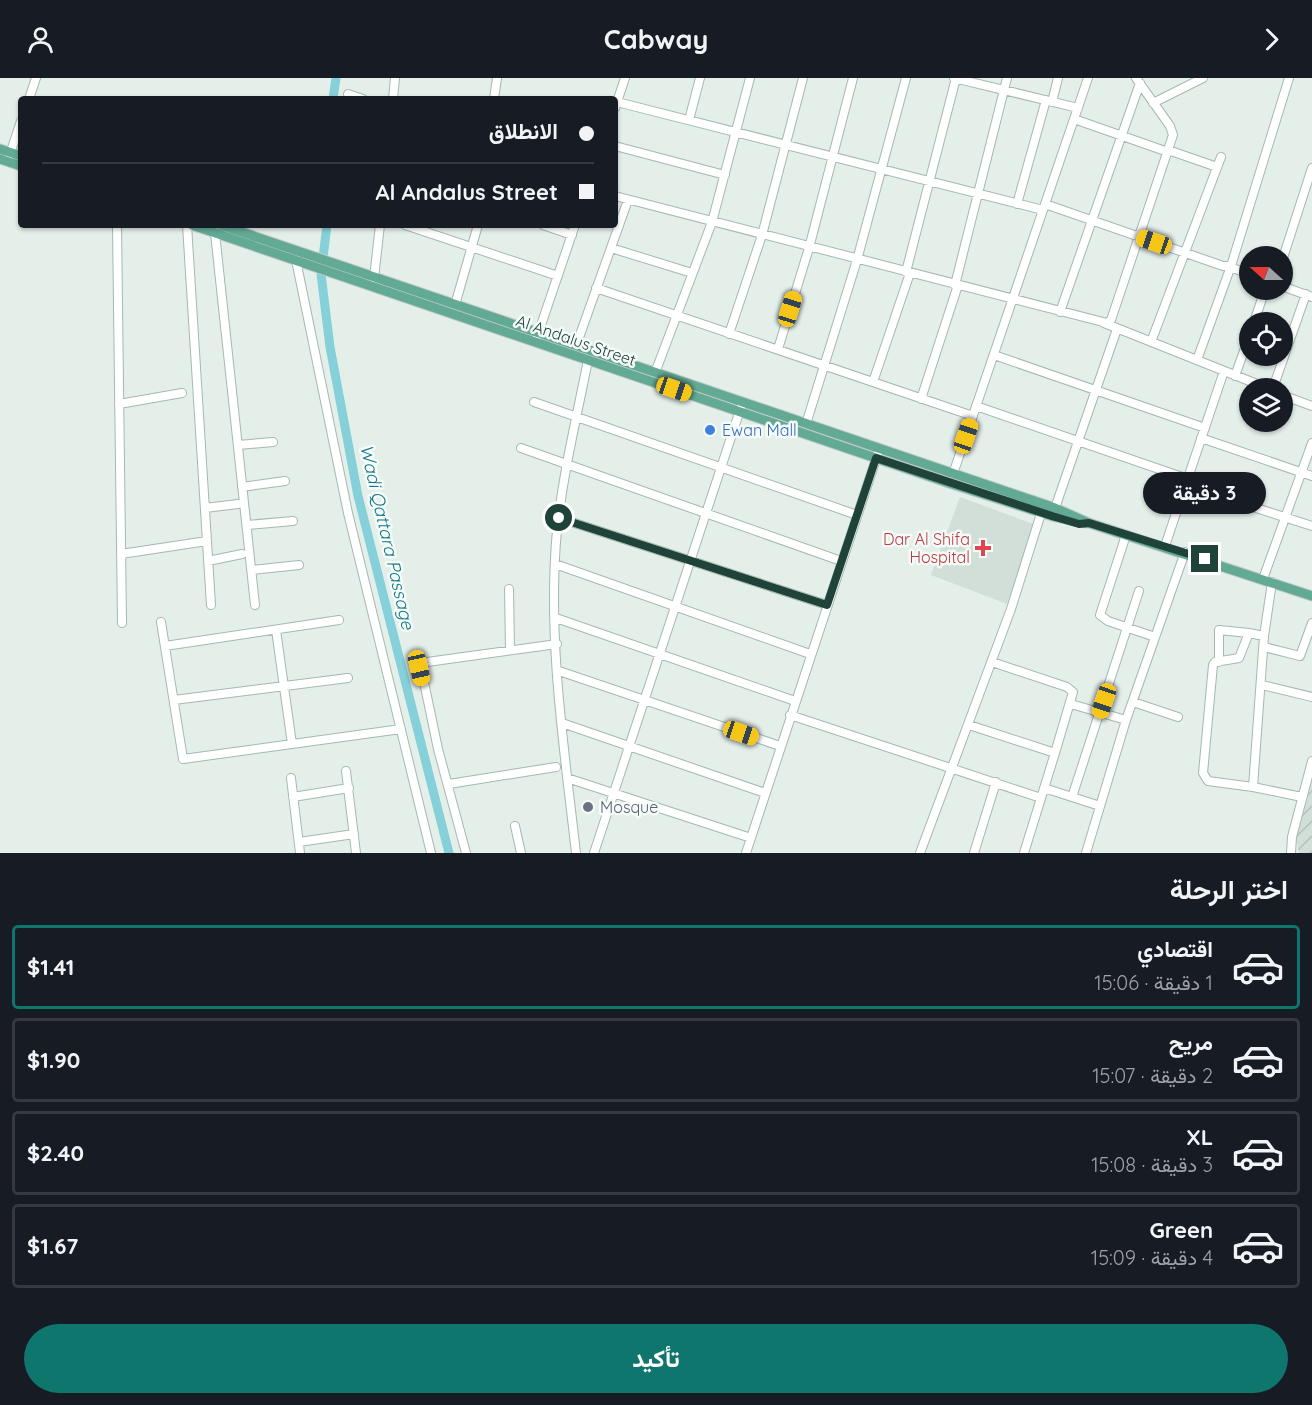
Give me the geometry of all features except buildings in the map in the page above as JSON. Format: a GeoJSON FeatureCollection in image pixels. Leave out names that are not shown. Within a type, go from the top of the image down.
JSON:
{"type":"FeatureCollection","features":[{"type":"Feature","properties":{"kind":"main road"},"geometry":{"type":"LineString","coordinates":[[0,149],[6,157]]}},
{"type":"Feature","properties":{"kind":"main road","name":"Al Andalus Street"},"geometry":{"type":"LineString","coordinates":[[218,229],[297,260],[312,261]]}},
{"type":"Feature","properties":{"kind":"main road","name":"Al Andalus Street"},"geometry":{"type":"LineString","coordinates":[[218,229],[537,338],[576,346],[655,373],[741,407],[806,424],[877,454],[953,474],[1079,524],[1089,523]]}},
{"type":"Feature","properties":{"kind":"main road","name":"Al Andalus Street"},"geometry":{"type":"LineString","coordinates":[[329,267],[374,278],[455,305],[588,360],[741,407],[1043,508],[1055,508],[1089,523],[1185,552],[1312,596]]}},
{"type":"Feature","properties":{"kind":"street"},"geometry":{"type":"LineString","coordinates":[[30,96],[36,78]]}},
{"type":"Feature","properties":{"kind":"street"},"geometry":{"type":"LineString","coordinates":[[393,96],[395,78]]}},
{"type":"Feature","properties":{"kind":"street"},"geometry":{"type":"LineString","coordinates":[[494,96],[497,78]]}},
{"type":"Feature","properties":{"kind":"street"},"geometry":{"type":"LineString","coordinates":[[618,99],[625,78]]}},
{"type":"Feature","properties":{"kind":"street"},"geometry":{"type":"LineString","coordinates":[[689,120],[700,78]]}},
{"type":"Feature","properties":{"kind":"street"},"geometry":{"type":"LineString","coordinates":[[655,373],[712,222],[750,78]]}},
{"type":"Feature","properties":{"kind":"street"},"geometry":{"type":"LineString","coordinates":[[729,334],[762,235],[803,78]]}},
{"type":"Feature","properties":{"kind":"street"},"geometry":{"type":"LineString","coordinates":[[778,349],[810,248],[853,78]]}},
{"type":"Feature","properties":{"kind":"street"},"geometry":{"type":"LineString","coordinates":[[806,424],[857,260],[906,78]]}},
{"type":"Feature","properties":{"kind":"street"},"geometry":{"type":"LineString","coordinates":[[873,382],[908,273],[955,78],[1078,108]]}},
{"type":"Feature","properties":{"kind":"street"},"geometry":{"type":"LineString","coordinates":[[921,399],[956,285],[1007,78]]}},
{"type":"Feature","properties":{"kind":"street"},"geometry":{"type":"LineString","coordinates":[[1017,204],[1058,78]]}},
{"type":"Feature","properties":{"kind":"street"},"geometry":{"type":"LineString","coordinates":[[953,474],[1088,78]]}},
{"type":"Feature","properties":{"kind":"street"},"geometry":{"type":"LineString","coordinates":[[1153,103],[1203,78]]}},
{"type":"Feature","properties":{"kind":"street"},"geometry":{"type":"LineString","coordinates":[[1197,360],[1230,267],[1289,78]]}},
{"type":"Feature","properties":{"kind":"street"},"geometry":{"type":"LineString","coordinates":[[1104,323],[1111,320],[1173,132],[1138,81]]}},
{"type":"Feature","properties":{"kind":"street"},"geometry":{"type":"LineString","coordinates":[[1060,312],[1094,221],[1138,81]]}},
{"type":"Feature","properties":{"kind":"street"},"geometry":{"type":"LineString","coordinates":[[348,94],[354,96]]}},
{"type":"Feature","properties":{"kind":"street"},"geometry":{"type":"LineString","coordinates":[[618,105],[689,120],[1017,204],[1044,207],[1094,221],[1239,270]]}},
{"type":"Feature","properties":{"kind":"street"},"geometry":{"type":"LineString","coordinates":[[1074,119],[1217,167]]}},
{"type":"Feature","properties":{"kind":"street"},"geometry":{"type":"LineString","coordinates":[[6,157],[18,128]]}},
{"type":"Feature","properties":{"kind":"street"},"geometry":{"type":"LineString","coordinates":[[618,147],[725,174]]}},
{"type":"Feature","properties":{"kind":"street"},"geometry":{"type":"LineString","coordinates":[[1151,342],[1221,157]]}},
{"type":"Feature","properties":{"kind":"street"},"geometry":{"type":"LineString","coordinates":[[1287,246],[1311,172]]}},
{"type":"Feature","properties":{"kind":"street"},"geometry":{"type":"LineString","coordinates":[[618,197],[1104,323],[1240,378]]}},
{"type":"Feature","properties":{"kind":"street"},"geometry":{"type":"LineString","coordinates":[[576,346],[628,200]]}},
{"type":"Feature","properties":{"kind":"street"},"geometry":{"type":"LineString","coordinates":[[117,228],[122,622]]}},
{"type":"Feature","properties":{"kind":"street"},"geometry":{"type":"LineString","coordinates":[[187,228],[211,605]]}},
{"type":"Feature","properties":{"kind":"street"},"geometry":{"type":"LineString","coordinates":[[374,278],[380,228]]}},
{"type":"Feature","properties":{"kind":"street"},"geometry":{"type":"LineString","coordinates":[[414,228],[558,276]]}},
{"type":"Feature","properties":{"kind":"street"},"geometry":{"type":"LineString","coordinates":[[455,305],[477,228]]}},
{"type":"Feature","properties":{"kind":"street"},"geometry":{"type":"LineString","coordinates":[[552,228],[572,235]]}},
{"type":"Feature","properties":{"kind":"street"},"geometry":{"type":"LineString","coordinates":[[537,338],[574,228]]}},
{"type":"Feature","properties":{"kind":"street"},"geometry":{"type":"LineString","coordinates":[[218,229],[255,605]]}},
{"type":"Feature","properties":{"kind":"street"},"geometry":{"type":"LineString","coordinates":[[611,248],[692,273]]}},
{"type":"Feature","properties":{"kind":"street"},"geometry":{"type":"LineString","coordinates":[[297,260],[348,513],[431,853]]}},
{"type":"Feature","properties":{"kind":"street"},"geometry":{"type":"LineString","coordinates":[[596,288],[973,416]]}},
{"type":"Feature","properties":{"kind":"street"},"geometry":{"type":"LineString","coordinates":[[1278,378],[1309,296],[1293,290]]}},
{"type":"Feature","properties":{"kind":"street"},"geometry":{"type":"LineString","coordinates":[[1055,508],[1117,329]]}},
{"type":"Feature","properties":{"kind":"street"},"geometry":{"type":"LineString","coordinates":[[994,355],[1205,428]]}},
{"type":"Feature","properties":{"kind":"street"},"geometry":{"type":"LineString","coordinates":[[576,853],[562,723],[555,564],[559,518],[588,360]]}},
{"type":"Feature","properties":{"kind":"street"},"geometry":{"type":"LineString","coordinates":[[1235,376],[1239,365]]}},
{"type":"Feature","properties":{"kind":"street"},"geometry":{"type":"LineString","coordinates":[[1165,546],[1224,371]]}},
{"type":"Feature","properties":{"kind":"street"},"geometry":{"type":"LineString","coordinates":[[119,404],[182,393]]}},
{"type":"Feature","properties":{"kind":"street"},"geometry":{"type":"LineString","coordinates":[[1293,398],[1312,406]]}},
{"type":"Feature","properties":{"kind":"street"},"geometry":{"type":"LineString","coordinates":[[534,402],[720,469],[857,515]]}},
{"type":"Feature","properties":{"kind":"street"},"geometry":{"type":"LineString","coordinates":[[976,406],[1312,526]]}},
{"type":"Feature","properties":{"kind":"street"},"geometry":{"type":"LineString","coordinates":[[594,853],[741,407]]}},
{"type":"Feature","properties":{"kind":"street"},"geometry":{"type":"LineString","coordinates":[[1201,438],[1312,476]]}},
{"type":"Feature","properties":{"kind":"street"},"geometry":{"type":"LineString","coordinates":[[238,445],[273,442]]}},
{"type":"Feature","properties":{"kind":"street"},"geometry":{"type":"LineString","coordinates":[[1253,786],[1262,686],[1267,580],[1285,518],[1312,443]]}},
{"type":"Feature","properties":{"kind":"street"},"geometry":{"type":"LineString","coordinates":[[521,448],[841,561]]}},
{"type":"Feature","properties":{"kind":"street"},"geometry":{"type":"LineString","coordinates":[[746,853],[877,454]]}},
{"type":"Feature","properties":{"kind":"street"},"geometry":{"type":"LineString","coordinates":[[243,487],[285,481]]}},
{"type":"Feature","properties":{"kind":"street"},"geometry":{"type":"LineString","coordinates":[[205,508],[238,504]]}},
{"type":"Feature","properties":{"kind":"street"},"geometry":{"type":"LineString","coordinates":[[920,853],[954,768],[992,662],[1043,508]]}},
{"type":"Feature","properties":{"kind":"street"},"geometry":{"type":"LineString","coordinates":[[559,518],[827,605]]}},
{"type":"Feature","properties":{"kind":"street"},"geometry":{"type":"LineString","coordinates":[[247,525],[293,521]]}},
{"type":"Feature","properties":{"kind":"street"},"geometry":{"type":"LineString","coordinates":[[1126,535],[1100,615],[1103,619],[1155,637]]}},
{"type":"Feature","properties":{"kind":"street"},"geometry":{"type":"LineString","coordinates":[[121,554],[207,541]]}},
{"type":"Feature","properties":{"kind":"street"},"geometry":{"type":"LineString","coordinates":[[1086,853],[1126,720],[1185,552]]}},
{"type":"Feature","properties":{"kind":"street"},"geometry":{"type":"LineString","coordinates":[[208,561],[242,555]]}},
{"type":"Feature","properties":{"kind":"street"},"geometry":{"type":"LineString","coordinates":[[555,564],[810,654]]}},
{"type":"Feature","properties":{"kind":"street"},"geometry":{"type":"LineString","coordinates":[[252,570],[299,566]]}},
{"type":"Feature","properties":{"kind":"street"},"geometry":{"type":"LineString","coordinates":[[509,590],[510,650]]}},
{"type":"Feature","properties":{"kind":"street"},"geometry":{"type":"LineString","coordinates":[[1072,797],[1139,591]]}},
{"type":"Feature","properties":{"kind":"street"},"geometry":{"type":"LineString","coordinates":[[556,618],[795,701]]}},
{"type":"Feature","properties":{"kind":"street"},"geometry":{"type":"LineString","coordinates":[[165,646],[339,620]]}},
{"type":"Feature","properties":{"kind":"street"},"geometry":{"type":"LineString","coordinates":[[161,622],[183,759],[401,729]]}},
{"type":"Feature","properties":{"kind":"street"},"geometry":{"type":"LineString","coordinates":[[1264,647],[1300,656],[1312,623]]}},
{"type":"Feature","properties":{"kind":"street"},"geometry":{"type":"LineString","coordinates":[[276,630],[291,744]]}},
{"type":"Feature","properties":{"kind":"street"},"geometry":{"type":"LineString","coordinates":[[1219,662],[1219,630],[1264,636]]}},
{"type":"Feature","properties":{"kind":"street"},"geometry":{"type":"LineString","coordinates":[[1249,633],[1239,658],[1213,665],[1204,778],[1302,797]]}},
{"type":"Feature","properties":{"kind":"street"},"geometry":{"type":"LineString","coordinates":[[466,853],[438,749],[420,663],[557,644]]}},
{"type":"Feature","properties":{"kind":"street"},"geometry":{"type":"LineString","coordinates":[[992,662],[1067,687],[1073,692],[1024,853]]}},
{"type":"Feature","properties":{"kind":"street"},"geometry":{"type":"LineString","coordinates":[[559,671],[780,746]]}},
{"type":"Feature","properties":{"kind":"street"},"geometry":{"type":"LineString","coordinates":[[174,700],[348,678]]}},
{"type":"Feature","properties":{"kind":"street"},"geometry":{"type":"LineString","coordinates":[[1262,686],[1312,697]]}},
{"type":"Feature","properties":{"kind":"street"},"geometry":{"type":"LineString","coordinates":[[1133,702],[1178,717]]}},
{"type":"Feature","properties":{"kind":"street"},"geometry":{"type":"LineString","coordinates":[[1071,704],[1126,720]]}},
{"type":"Feature","properties":{"kind":"street"},"geometry":{"type":"LineString","coordinates":[[790,715],[1041,798]]}},
{"type":"Feature","properties":{"kind":"street"},"geometry":{"type":"LineString","coordinates":[[562,723],[765,793]]}},
{"type":"Feature","properties":{"kind":"street"},"geometry":{"type":"LineString","coordinates":[[969,725],[1055,753]]}},
{"type":"Feature","properties":{"kind":"street"},"geometry":{"type":"LineString","coordinates":[[1291,853],[1292,837],[1312,761]]}},
{"type":"Feature","properties":{"kind":"street"},"geometry":{"type":"LineString","coordinates":[[449,784],[556,767]]}},
{"type":"Feature","properties":{"kind":"street"},"geometry":{"type":"LineString","coordinates":[[346,771],[356,853]]}},
{"type":"Feature","properties":{"kind":"street"},"geometry":{"type":"LineString","coordinates":[[291,778],[300,853]]}},
{"type":"Feature","properties":{"kind":"street"},"geometry":{"type":"LineString","coordinates":[[567,778],[751,838]]}},
{"type":"Feature","properties":{"kind":"street"},"geometry":{"type":"LineString","coordinates":[[974,853],[996,782]]}},
{"type":"Feature","properties":{"kind":"street"},"geometry":{"type":"LineString","coordinates":[[293,797],[349,788]]}},
{"type":"Feature","properties":{"kind":"street"},"geometry":{"type":"LineString","coordinates":[[1044,788],[1100,806]]}},
{"type":"Feature","properties":{"kind":"street"},"geometry":{"type":"LineString","coordinates":[[515,826],[521,853]]}},
{"type":"Feature","properties":{"kind":"street"},"geometry":{"type":"LineString","coordinates":[[299,842],[354,834]]}},
{"type":"Feature","properties":{"kind":"shaded area"},"geometry":{"type":"Polygon","coordinates":[[[960,497],[1036,525],[1007,604],[931,575],[960,497]]]}},
{"type":"Feature","properties":{"kind":"shaded area"},"geometry":{"type":"Polygon","coordinates":[[[1312,782],[1312,853],[1299,853],[1296,839],[1312,782]]]}},
{"type":"Feature","properties":{"kind":"waterway","name":"Wadi Qattara Passage"},"geometry":{"type":"LineString","coordinates":[[333,96],[336,78]]}},
{"type":"Feature","properties":{"kind":"waterway","name":"Wadi Qattara Passage"},"geometry":{"type":"LineString","coordinates":[[327,228],[321,274],[330,347],[358,496],[449,853]]}},
{"type":"Feature","properties":{"kind":"place","name":"Ewan Mall"},"geometry":{"type":"Point","coordinates":[710,430]}},
{"type":"Feature","properties":{"kind":"place","name":"Dar Al Shifa Hospital"},"geometry":{"type":"Point","coordinates":[983,548]}},
{"type":"Feature","properties":{"kind":"place","name":"Mosque"},"geometry":{"type":"Point","coordinates":[588,807]}},
{"type":"Feature","properties":{"kind":"route"},"geometry":{"type":"LineString","coordinates":[[559,518],[827,605],[876,458],[1042,513],[1079,524],[1089,523],[1205,559]]}}]}
